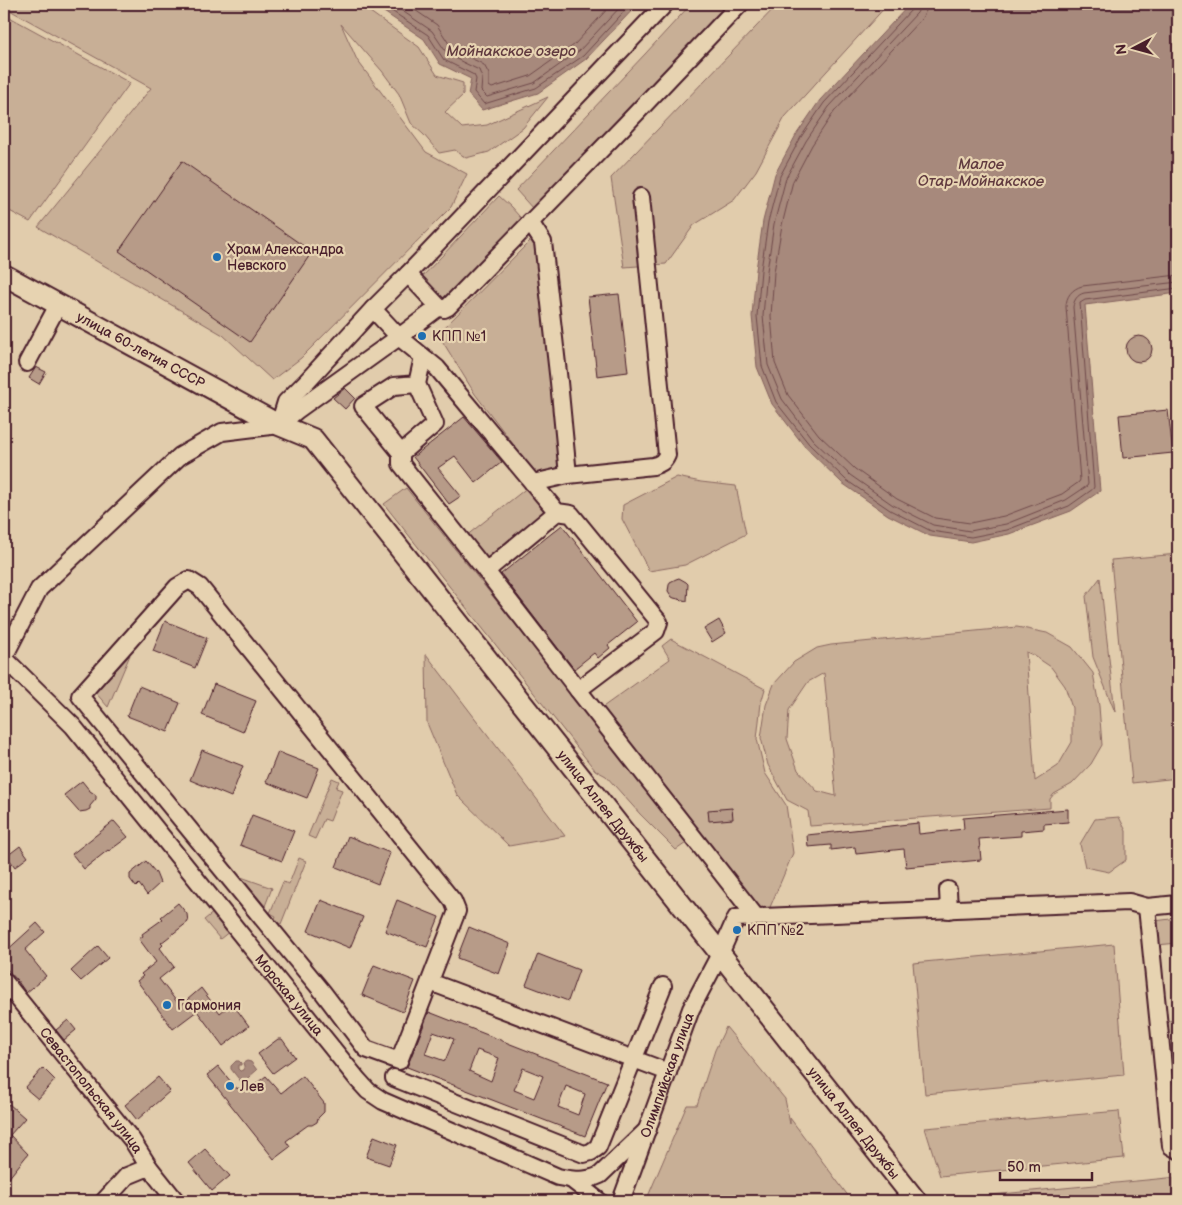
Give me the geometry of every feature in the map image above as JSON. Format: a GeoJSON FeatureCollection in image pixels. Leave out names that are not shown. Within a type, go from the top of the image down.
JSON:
{"type":"FeatureCollection","features":[{"type":"Feature","properties":{"kind":"main road","name":"улица 60-летия СССР"},"geometry":{"type":"LineString","coordinates":[[4,275],[280,425]]}},
{"type":"Feature","properties":{"kind":"main road","name":"улица Аллея Дружбы"},"geometry":{"type":"LineString","coordinates":[[280,425],[313,439],[916,1201]]}},
{"type":"Feature","properties":{"kind":"street"},"geometry":{"type":"LineString","coordinates":[[280,425],[286,402],[665,4]]}},
{"type":"Feature","properties":{"kind":"street"},"geometry":{"type":"LineString","coordinates":[[408,274],[439,307],[444,309],[448,307],[740,4]]}},
{"type":"Feature","properties":{"kind":"street"},"geometry":{"type":"LineString","coordinates":[[533,483],[568,474],[653,466],[660,464],[667,455],[641,197]]}},
{"type":"Feature","properties":{"kind":"street"},"geometry":{"type":"LineString","coordinates":[[530,222],[543,242],[568,474]]}},
{"type":"Feature","properties":{"kind":"street"},"geometry":{"type":"LineString","coordinates":[[27,363],[58,305]]}},
{"type":"Feature","properties":{"kind":"street"},"geometry":{"type":"LineString","coordinates":[[4,658],[39,589],[180,456],[222,432],[280,425],[296,411],[439,307]]}},
{"type":"Feature","properties":{"kind":"street"},"geometry":{"type":"LineString","coordinates":[[373,309],[399,337],[437,368],[557,512],[571,514],[658,622],[656,631],[578,690]]}},
{"type":"Feature","properties":{"kind":"street"},"geometry":{"type":"LineString","coordinates":[[401,452],[435,424],[417,384],[423,356]]}},
{"type":"Feature","properties":{"kind":"street"},"geometry":{"type":"LineString","coordinates":[[417,384],[394,386],[363,406],[401,452],[401,464],[756,917],[1129,902],[1147,907],[1178,904]]}},
{"type":"Feature","properties":{"kind":"street"},"geometry":{"type":"LineString","coordinates":[[486,571],[557,512]]}},
{"type":"Feature","properties":{"kind":"street"},"geometry":{"type":"LineString","coordinates":[[383,1101],[390,1089],[457,911],[453,901],[200,587],[188,580],[177,587],[80,696],[316,984],[366,1049],[400,1061]]}},
{"type":"Feature","properties":{"kind":"street","name":"Морская улица"},"geometry":{"type":"LineString","coordinates":[[4,658],[73,726],[368,1091],[383,1101],[558,1177],[572,1180],[592,1179],[600,1175],[648,1129]]}},
{"type":"Feature","properties":{"kind":"street"},"geometry":{"type":"LineString","coordinates":[[948,890],[949,910]]}},
{"type":"Feature","properties":{"kind":"street"},"geometry":{"type":"LineString","coordinates":[[1147,907],[1171,1146],[1178,1150]]}},
{"type":"Feature","properties":{"kind":"street","name":"Олимпийская улица"},"geometry":{"type":"LineString","coordinates":[[621,1201],[691,1009],[720,954],[736,918],[756,917]]}},
{"type":"Feature","properties":{"kind":"street","name":"Севастопольская улица"},"geometry":{"type":"LineString","coordinates":[[4,981],[132,1140],[149,1167],[176,1201]]}},
{"type":"Feature","properties":{"kind":"street"},"geometry":{"type":"LineString","coordinates":[[430,982],[668,1072]]}},
{"type":"Feature","properties":{"kind":"street"},"geometry":{"type":"LineString","coordinates":[[394,1078],[584,1154],[591,1152],[598,1147],[663,986]]}},
{"type":"Feature","properties":{"kind":"street"},"geometry":{"type":"LineString","coordinates":[[104,1201],[127,1176],[149,1167]]}},
{"type":"Feature","properties":{"kind":"street"},"geometry":{"type":"LineString","coordinates":[[572,1180],[599,1201]]}},
{"type":"Feature","properties":{"kind":"shaded area"},"geometry":{"type":"Polygon","coordinates":[[[4,4],[359,4],[419,47],[437,75],[463,83],[463,95],[445,112],[462,128],[487,125],[548,97],[523,128],[489,152],[466,158],[455,150],[439,153],[411,123],[399,94],[382,71],[341,24],[357,60],[426,152],[467,174],[451,207],[301,358],[272,380],[223,335],[38,227],[151,88],[4,7],[4,4]]]}},
{"type":"Feature","properties":{"kind":"shaded area"},"geometry":{"type":"Polygon","coordinates":[[[691,4],[740,4],[533,209],[516,190],[691,4]]]}},
{"type":"Feature","properties":{"kind":"shaded area"},"geometry":{"type":"Polygon","coordinates":[[[778,4],[888,4],[785,117],[756,171],[734,200],[694,225],[666,264],[624,267],[611,178],[778,4]]]}},
{"type":"Feature","properties":{"kind":"shaded area"},"geometry":{"type":"Polygon","coordinates":[[[4,14],[130,83],[30,222],[4,208],[4,14]]]}},
{"type":"Feature","properties":{"kind":"shaded area"},"geometry":{"type":"Polygon","coordinates":[[[499,196],[527,225],[462,293],[440,300],[420,279],[499,196]]]}},
{"type":"Feature","properties":{"kind":"shaded area"},"geometry":{"type":"Polygon","coordinates":[[[532,239],[540,255],[562,471],[536,474],[475,394],[438,334],[532,239]]]}},
{"type":"Feature","properties":{"kind":"shaded area"},"geometry":{"type":"Polygon","coordinates":[[[677,477],[736,486],[746,534],[685,565],[649,571],[622,519],[623,505],[677,477]]]}},
{"type":"Feature","properties":{"kind":"shaded area"},"geometry":{"type":"Polygon","coordinates":[[[533,483],[557,512],[486,571],[461,540],[533,483]]]}},
{"type":"Feature","properties":{"kind":"shaded area"},"geometry":{"type":"Polygon","coordinates":[[[406,488],[689,841],[676,850],[606,776],[595,770],[384,504],[406,488]]]}},
{"type":"Feature","properties":{"kind":"shaded area"},"geometry":{"type":"Polygon","coordinates":[[[1178,554],[1178,778],[1132,783],[1111,560],[1178,554]]]}},
{"type":"Feature","properties":{"kind":"shaded area"},"geometry":{"type":"Polygon","coordinates":[[[1100,578],[1115,712],[1093,657],[1086,596],[1100,578]]]}},
{"type":"Feature","properties":{"kind":"shaded area"},"geometry":{"type":"Polygon","coordinates":[[[1017,627],[1047,633],[1072,647],[1093,673],[1099,706],[1102,745],[1091,764],[1072,784],[1054,794],[1050,799],[1050,808],[810,826],[808,811],[787,800],[768,765],[761,738],[766,705],[774,684],[794,662],[817,648],[831,645],[1017,627]],[[1026,652],[1035,781],[1058,766],[1072,742],[1072,708],[1065,686],[1051,667],[1026,652]],[[824,673],[808,682],[789,710],[787,739],[798,770],[817,791],[836,796],[836,795],[824,673]]]}},
{"type":"Feature","properties":{"kind":"shaded area"},"geometry":{"type":"Polygon","coordinates":[[[671,639],[765,689],[761,703],[757,739],[765,773],[786,805],[793,853],[768,912],[758,907],[678,803],[600,709],[670,659],[662,646],[671,639]]]}},
{"type":"Feature","properties":{"kind":"shaded area"},"geometry":{"type":"Polygon","coordinates":[[[426,654],[565,836],[509,846],[457,795],[427,723],[426,654]]]}},
{"type":"Feature","properties":{"kind":"shaded area"},"geometry":{"type":"Polygon","coordinates":[[[130,655],[108,707],[95,692],[130,655]]]}},
{"type":"Feature","properties":{"kind":"shaded area"},"geometry":{"type":"Polygon","coordinates":[[[332,778],[339,781],[336,788],[342,790],[330,821],[324,819],[315,839],[308,836],[332,778]]]}},
{"type":"Feature","properties":{"kind":"shaded area"},"geometry":{"type":"Polygon","coordinates":[[[1119,817],[1126,831],[1126,860],[1109,872],[1085,867],[1080,844],[1095,819],[1119,817]]]}},
{"type":"Feature","properties":{"kind":"shaded area"},"geometry":{"type":"Polygon","coordinates":[[[299,858],[306,861],[281,924],[274,921],[276,916],[270,913],[283,882],[289,884],[299,858]]]}},
{"type":"Feature","properties":{"kind":"shaded area"},"geometry":{"type":"Polygon","coordinates":[[[241,877],[272,888],[265,906],[241,877]]]}},
{"type":"Feature","properties":{"kind":"shaded area"},"geometry":{"type":"Polygon","coordinates":[[[214,912],[230,931],[220,939],[204,920],[214,912]]]}},
{"type":"Feature","properties":{"kind":"shaded area"},"geometry":{"type":"Polygon","coordinates":[[[1178,918],[1178,943],[1157,945],[1155,921],[1178,918]]]}},
{"type":"Feature","properties":{"kind":"shaded area"},"geometry":{"type":"Polygon","coordinates":[[[1114,944],[1124,1075],[925,1094],[913,963],[1114,944]]]}},
{"type":"Feature","properties":{"kind":"shaded area"},"geometry":{"type":"Polygon","coordinates":[[[1178,1020],[1178,1081],[1174,1082],[1167,1021],[1178,1020]]]}},
{"type":"Feature","properties":{"kind":"shaded area"},"geometry":{"type":"Polygon","coordinates":[[[726,1027],[785,1099],[790,1124],[790,1118],[852,1201],[646,1201],[687,1105],[697,1105],[715,1050],[726,1027]]]}},
{"type":"Feature","properties":{"kind":"shaded area"},"geometry":{"type":"Polygon","coordinates":[[[1119,1111],[1124,1158],[940,1176],[925,1128],[1119,1111]]]}},
{"type":"Feature","properties":{"kind":"shaded area"},"geometry":{"type":"Polygon","coordinates":[[[1178,1177],[1178,1201],[962,1201],[960,1198],[1178,1177]]]}},
{"type":"Feature","properties":{"kind":"water","name":"Мойнакское озеро"},"geometry":{"type":"Polygon","coordinates":[[[372,4],[638,4],[586,59],[538,93],[482,110],[468,94],[471,79],[440,64],[424,39],[372,4]]]}},
{"type":"Feature","properties":{"kind":"water","name":"Малое Отар-Мойнакское"},"geometry":{"type":"Polygon","coordinates":[[[910,4],[1178,4],[1178,293],[1085,305],[1100,491],[1071,511],[1009,534],[971,542],[930,536],[888,515],[842,483],[805,447],[772,404],[757,367],[752,316],[756,270],[763,221],[775,174],[796,135],[820,100],[910,4]]]}},
{"type":"Feature","properties":{"kind":"water"},"geometry":{"type":"Polygon","coordinates":[[[236,1061],[241,1063],[241,1065],[238,1065],[240,1071],[244,1070],[243,1063],[247,1061],[251,1062],[257,1070],[242,1083],[231,1069],[231,1066],[236,1061]]]}},
{"type":"Feature","properties":{"kind":"building"},"geometry":{"type":"Polygon","coordinates":[[[182,161],[312,252],[250,342],[119,251],[182,161]]]}},
{"type":"Feature","properties":{"kind":"building"},"geometry":{"type":"Polygon","coordinates":[[[619,294],[628,372],[597,376],[588,297],[619,294]]]}},
{"type":"Feature","properties":{"kind":"building"},"geometry":{"type":"Polygon","coordinates":[[[1139,336],[1148,340],[1152,349],[1148,358],[1139,362],[1130,358],[1126,349],[1130,340],[1139,336]]]}},
{"type":"Feature","properties":{"kind":"building"},"geometry":{"type":"Polygon","coordinates":[[[36,367],[46,372],[39,384],[29,378],[36,367]]]}},
{"type":"Feature","properties":{"kind":"building"},"geometry":{"type":"Polygon","coordinates":[[[345,388],[355,398],[345,409],[333,398],[345,388]]]}},
{"type":"Feature","properties":{"kind":"building"},"geometry":{"type":"Polygon","coordinates":[[[1168,410],[1173,453],[1123,458],[1119,415],[1168,410]]]}},
{"type":"Feature","properties":{"kind":"building"},"geometry":{"type":"Polygon","coordinates":[[[464,417],[502,462],[476,483],[455,456],[438,468],[461,496],[449,504],[413,457],[464,417]]]}},
{"type":"Feature","properties":{"kind":"building"},"geometry":{"type":"Polygon","coordinates":[[[562,525],[637,622],[608,645],[610,648],[598,658],[594,653],[574,669],[501,574],[562,525]]]}},
{"type":"Feature","properties":{"kind":"building"},"geometry":{"type":"Polygon","coordinates":[[[679,578],[688,584],[687,601],[672,597],[668,591],[670,582],[679,578]]]}},
{"type":"Feature","properties":{"kind":"building"},"geometry":{"type":"Polygon","coordinates":[[[719,620],[726,633],[712,642],[704,629],[719,620]]]}},
{"type":"Feature","properties":{"kind":"building"},"geometry":{"type":"Polygon","coordinates":[[[165,621],[207,638],[195,668],[153,651],[165,621]]]}},
{"type":"Feature","properties":{"kind":"building"},"geometry":{"type":"Polygon","coordinates":[[[214,684],[256,701],[243,732],[202,715],[214,684]]]}},
{"type":"Feature","properties":{"kind":"building"},"geometry":{"type":"Polygon","coordinates":[[[139,686],[180,703],[168,732],[127,716],[139,686]]]}},
{"type":"Feature","properties":{"kind":"building"},"geometry":{"type":"Polygon","coordinates":[[[202,750],[243,766],[231,797],[190,780],[202,750]]]}},
{"type":"Feature","properties":{"kind":"building"},"geometry":{"type":"Polygon","coordinates":[[[278,752],[319,768],[307,798],[266,782],[278,752]]]}},
{"type":"Feature","properties":{"kind":"building"},"geometry":{"type":"Polygon","coordinates":[[[82,781],[96,795],[96,799],[90,806],[90,809],[79,812],[64,795],[82,781]]]}},
{"type":"Feature","properties":{"kind":"building"},"geometry":{"type":"Polygon","coordinates":[[[732,808],[733,819],[709,821],[708,810],[732,808]]]}},
{"type":"Feature","properties":{"kind":"building"},"geometry":{"type":"Polygon","coordinates":[[[1068,809],[1068,822],[1044,824],[1044,829],[1021,831],[1021,836],[979,839],[981,860],[906,867],[904,849],[856,854],[855,847],[831,850],[831,845],[808,847],[807,835],[918,823],[919,834],[964,829],[963,818],[1068,809]]]}},
{"type":"Feature","properties":{"kind":"building"},"geometry":{"type":"Polygon","coordinates":[[[252,815],[294,831],[282,861],[240,845],[252,815]]]}},
{"type":"Feature","properties":{"kind":"building"},"geometry":{"type":"Polygon","coordinates":[[[114,821],[128,837],[84,869],[72,854],[114,821]]]}},
{"type":"Feature","properties":{"kind":"building"},"geometry":{"type":"Polygon","coordinates":[[[348,836],[390,853],[378,884],[336,867],[348,836]]]}},
{"type":"Feature","properties":{"kind":"building"},"geometry":{"type":"Polygon","coordinates":[[[20,846],[28,857],[15,867],[7,856],[20,846]]]}},
{"type":"Feature","properties":{"kind":"building"},"geometry":{"type":"Polygon","coordinates":[[[146,861],[156,873],[160,883],[147,895],[139,884],[136,887],[130,879],[130,874],[146,861]]]}},
{"type":"Feature","properties":{"kind":"building"},"geometry":{"type":"Polygon","coordinates":[[[321,900],[363,917],[350,948],[308,931],[321,900]]]}},
{"type":"Feature","properties":{"kind":"building"},"geometry":{"type":"Polygon","coordinates":[[[397,900],[439,917],[427,947],[385,931],[397,900]]]}},
{"type":"Feature","properties":{"kind":"building"},"geometry":{"type":"Polygon","coordinates":[[[178,903],[187,914],[188,922],[161,943],[163,945],[160,948],[174,967],[159,979],[180,1006],[201,988],[220,1013],[232,1003],[249,1026],[223,1046],[197,1011],[173,1029],[137,981],[143,976],[141,974],[156,962],[139,939],[143,936],[142,934],[163,919],[161,917],[178,903]]]}},
{"type":"Feature","properties":{"kind":"building"},"geometry":{"type":"Polygon","coordinates":[[[37,923],[45,932],[25,950],[46,976],[26,993],[4,966],[4,953],[37,923]]]}},
{"type":"Feature","properties":{"kind":"building"},"geometry":{"type":"Polygon","coordinates":[[[469,927],[510,944],[499,974],[457,958],[469,927]]]}},
{"type":"Feature","properties":{"kind":"building"},"geometry":{"type":"Polygon","coordinates":[[[98,946],[108,958],[81,981],[71,971],[98,946]]]}},
{"type":"Feature","properties":{"kind":"building"},"geometry":{"type":"Polygon","coordinates":[[[538,954],[579,970],[568,1001],[526,985],[538,954]]]}},
{"type":"Feature","properties":{"kind":"building"},"geometry":{"type":"Polygon","coordinates":[[[374,965],[415,981],[403,1012],[362,995],[374,965]]]}},
{"type":"Feature","properties":{"kind":"building"},"geometry":{"type":"Polygon","coordinates":[[[429,1012],[607,1082],[585,1136],[407,1067],[429,1012]],[[433,1032],[425,1054],[445,1061],[454,1039],[433,1032]],[[477,1050],[469,1071],[491,1081],[499,1058],[477,1050]],[[523,1068],[514,1090],[534,1098],[543,1076],[523,1068]],[[566,1086],[558,1107],[578,1115],[585,1094],[566,1086]]]}},
{"type":"Feature","properties":{"kind":"building"},"geometry":{"type":"Polygon","coordinates":[[[68,1020],[76,1030],[64,1040],[56,1030],[68,1020]]]}},
{"type":"Feature","properties":{"kind":"building"},"geometry":{"type":"Polygon","coordinates":[[[278,1039],[282,1039],[295,1057],[273,1073],[258,1054],[278,1039]]]}},
{"type":"Feature","properties":{"kind":"building"},"geometry":{"type":"Polygon","coordinates":[[[218,1066],[236,1088],[248,1090],[266,1076],[281,1093],[303,1076],[324,1103],[324,1112],[317,1122],[308,1125],[286,1141],[290,1147],[274,1159],[207,1075],[218,1066]]]}},
{"type":"Feature","properties":{"kind":"building"},"geometry":{"type":"Polygon","coordinates":[[[43,1068],[55,1080],[38,1099],[25,1088],[43,1068]]]}},
{"type":"Feature","properties":{"kind":"building"},"geometry":{"type":"Polygon","coordinates":[[[158,1077],[170,1091],[137,1120],[125,1105],[158,1077]]]}},
{"type":"Feature","properties":{"kind":"building"},"geometry":{"type":"Polygon","coordinates":[[[9,1104],[25,1118],[10,1135],[28,1154],[4,1184],[4,1110],[9,1104]]]}},
{"type":"Feature","properties":{"kind":"building"},"geometry":{"type":"Polygon","coordinates":[[[374,1136],[397,1145],[389,1165],[366,1157],[374,1136]]]}},
{"type":"Feature","properties":{"kind":"building"},"geometry":{"type":"Polygon","coordinates":[[[205,1149],[230,1176],[212,1191],[189,1163],[205,1149]]]}},
{"type":"Feature","properties":{"kind":"place","name":"Храм Александра Невского"},"geometry":{"type":"Point","coordinates":[217,257]}},
{"type":"Feature","properties":{"kind":"place","name":"КПП №1"},"geometry":{"type":"Point","coordinates":[422,336]}},
{"type":"Feature","properties":{"kind":"place","name":"КПП №2"},"geometry":{"type":"Point","coordinates":[737,930]}},
{"type":"Feature","properties":{"kind":"place","name":"Гармония"},"geometry":{"type":"Point","coordinates":[167,1005]}},
{"type":"Feature","properties":{"kind":"place","name":"Лев"},"geometry":{"type":"Point","coordinates":[230,1086]}}]}
